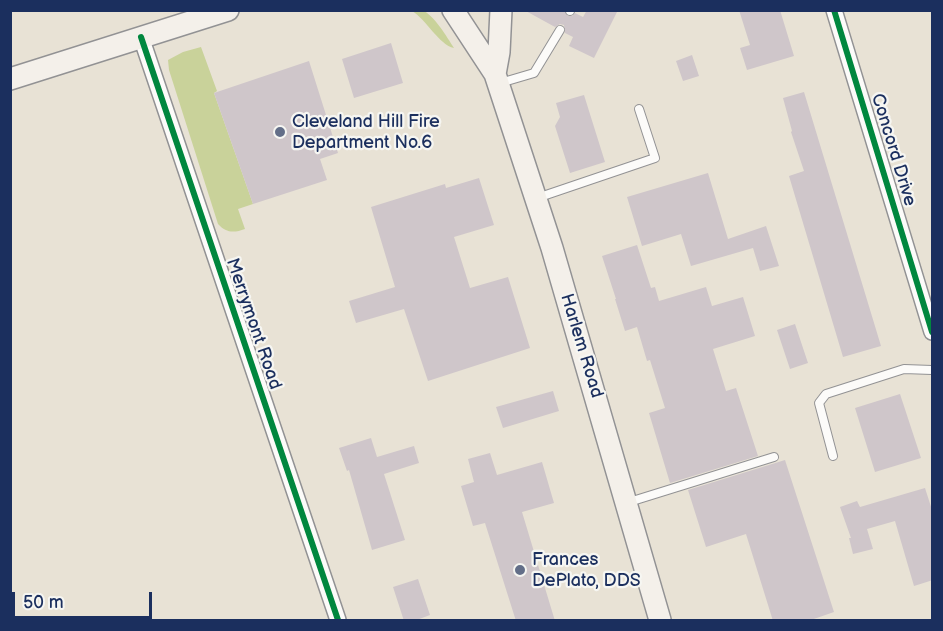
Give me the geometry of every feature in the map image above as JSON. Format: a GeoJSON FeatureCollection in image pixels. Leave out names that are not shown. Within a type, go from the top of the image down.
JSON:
{"type":"FeatureCollection","features":[{"type":"Feature","properties":{"kind":"main road"},"geometry":{"type":"LineString","coordinates":[[10,79],[141,37],[177,18],[228,10]]}},
{"type":"Feature","properties":{"kind":"main road","name":"Harlem Road"},"geometry":{"type":"LineString","coordinates":[[453,10],[497,79],[600,410],[660,621]]}},
{"type":"Feature","properties":{"kind":"main road","name":"Harlem Road"},"geometry":{"type":"LineString","coordinates":[[497,79],[501,10]]}},
{"type":"Feature","properties":{"kind":"street","name":"Concord Drive"},"geometry":{"type":"LineString","coordinates":[[834,10],[933,332]]}},
{"type":"Feature","properties":{"kind":"street","name":"Merrymont Road"},"geometry":{"type":"LineString","coordinates":[[141,37],[338,621]]}},
{"type":"Feature","properties":{"kind":"lane"},"geometry":{"type":"LineString","coordinates":[[497,79],[534,73],[560,30]]}},
{"type":"Feature","properties":{"kind":"lane"},"geometry":{"type":"LineString","coordinates":[[536,199],[655,159],[639,109]]}},
{"type":"Feature","properties":{"kind":"lane"},"geometry":{"type":"LineString","coordinates":[[833,456],[819,403],[826,394],[904,369],[933,370]]}},
{"type":"Feature","properties":{"kind":"lane"},"geometry":{"type":"LineString","coordinates":[[625,504],[774,457]]}},
{"type":"Feature","properties":{"kind":"green space"},"geometry":{"type":"Polygon","coordinates":[[[422,10],[431,16],[454,48],[443,42],[412,11],[422,10]]]}},
{"type":"Feature","properties":{"kind":"green space"},"geometry":{"type":"Polygon","coordinates":[[[201,47],[217,91],[214,93],[253,204],[238,209],[245,229],[237,231],[227,231],[218,224],[169,70],[168,60],[183,52],[201,47]]]}},
{"type":"Feature","properties":{"kind":"building"},"geometry":{"type":"Polygon","coordinates":[[[524,10],[564,10],[568,16],[575,13],[583,17],[587,10],[618,10],[594,58],[569,46],[573,37],[565,33],[564,25],[560,24],[555,27],[524,10]]]}},
{"type":"Feature","properties":{"kind":"building"},"geometry":{"type":"Polygon","coordinates":[[[739,10],[780,10],[794,56],[747,70],[740,48],[750,45],[739,10]]]}},
{"type":"Feature","properties":{"kind":"building"},"geometry":{"type":"Polygon","coordinates":[[[391,43],[403,83],[354,98],[342,59],[391,43]]]}},
{"type":"Feature","properties":{"kind":"building"},"geometry":{"type":"Polygon","coordinates":[[[692,55],[699,76],[683,81],[676,61],[692,55]]]}},
{"type":"Feature","properties":{"kind":"building","name":"Cleveland Hill Fire Department No.6"},"geometry":{"type":"Polygon","coordinates":[[[309,61],[338,153],[320,159],[327,180],[253,204],[214,93],[309,61]]]}},
{"type":"Feature","properties":{"kind":"building"},"geometry":{"type":"Polygon","coordinates":[[[804,92],[881,346],[843,357],[789,176],[804,171],[783,98],[804,92]]]}},
{"type":"Feature","properties":{"kind":"building"},"geometry":{"type":"Polygon","coordinates":[[[584,95],[605,162],[570,173],[555,126],[560,117],[556,103],[584,95]]]}},
{"type":"Feature","properties":{"kind":"building"},"geometry":{"type":"Polygon","coordinates":[[[708,173],[728,239],[766,226],[779,266],[760,271],[753,248],[691,266],[681,234],[642,246],[627,197],[708,173]]]}},
{"type":"Feature","properties":{"kind":"building"},"geometry":{"type":"Polygon","coordinates":[[[479,178],[494,225],[454,237],[470,288],[508,277],[530,348],[428,381],[404,309],[356,323],[349,301],[395,287],[371,207],[445,184],[446,188],[479,178]]]}},
{"type":"Feature","properties":{"kind":"building"},"geometry":{"type":"Polygon","coordinates":[[[637,245],[651,288],[655,287],[659,301],[706,287],[712,306],[743,297],[755,336],[713,349],[726,391],[736,388],[758,456],[670,483],[649,413],[665,408],[637,327],[625,331],[602,256],[637,245]]]}},
{"type":"Feature","properties":{"kind":"building"},"geometry":{"type":"Polygon","coordinates":[[[795,324],[808,363],[790,369],[777,330],[795,324]]]}},
{"type":"Feature","properties":{"kind":"building"},"geometry":{"type":"Polygon","coordinates":[[[553,391],[559,411],[503,428],[496,407],[553,391]]]}},
{"type":"Feature","properties":{"kind":"building"},"geometry":{"type":"Polygon","coordinates":[[[900,394],[921,458],[875,472],[855,408],[900,394]]]}},
{"type":"Feature","properties":{"kind":"building"},"geometry":{"type":"Polygon","coordinates":[[[371,438],[377,457],[414,446],[419,463],[384,474],[405,540],[372,550],[349,470],[347,471],[339,448],[371,438]]]}},
{"type":"Feature","properties":{"kind":"building"},"geometry":{"type":"Polygon","coordinates":[[[490,453],[497,475],[542,462],[554,503],[522,512],[555,621],[516,621],[485,523],[473,526],[461,486],[474,482],[468,459],[490,453]]]}},
{"type":"Feature","properties":{"kind":"building"},"geometry":{"type":"Polygon","coordinates":[[[785,460],[834,612],[808,621],[773,621],[746,534],[706,547],[688,490],[785,460]]]}},
{"type":"Feature","properties":{"kind":"building"},"geometry":{"type":"Polygon","coordinates":[[[925,488],[933,513],[933,580],[914,586],[895,521],[867,529],[873,549],[853,554],[849,538],[851,538],[840,507],[857,501],[860,507],[925,488]]]}},
{"type":"Feature","properties":{"kind":"building"},"geometry":{"type":"Polygon","coordinates":[[[418,579],[430,615],[414,621],[404,621],[393,587],[418,579]]]}},
{"type":"Feature","properties":{"kind":"cycle path"},"geometry":{"type":"LineString","coordinates":[[834,10],[932,332]]}},
{"type":"Feature","properties":{"kind":"cycle path"},"geometry":{"type":"LineString","coordinates":[[141,37],[338,620]]}},
{"type":"Feature","properties":{"kind":"place","name":"Cleveland Hill Fire Department No.6"},"geometry":{"type":"Point","coordinates":[280,132]}},
{"type":"Feature","properties":{"kind":"place","name":"Frances DePlato, DDS"},"geometry":{"type":"Point","coordinates":[520,570]}}]}
